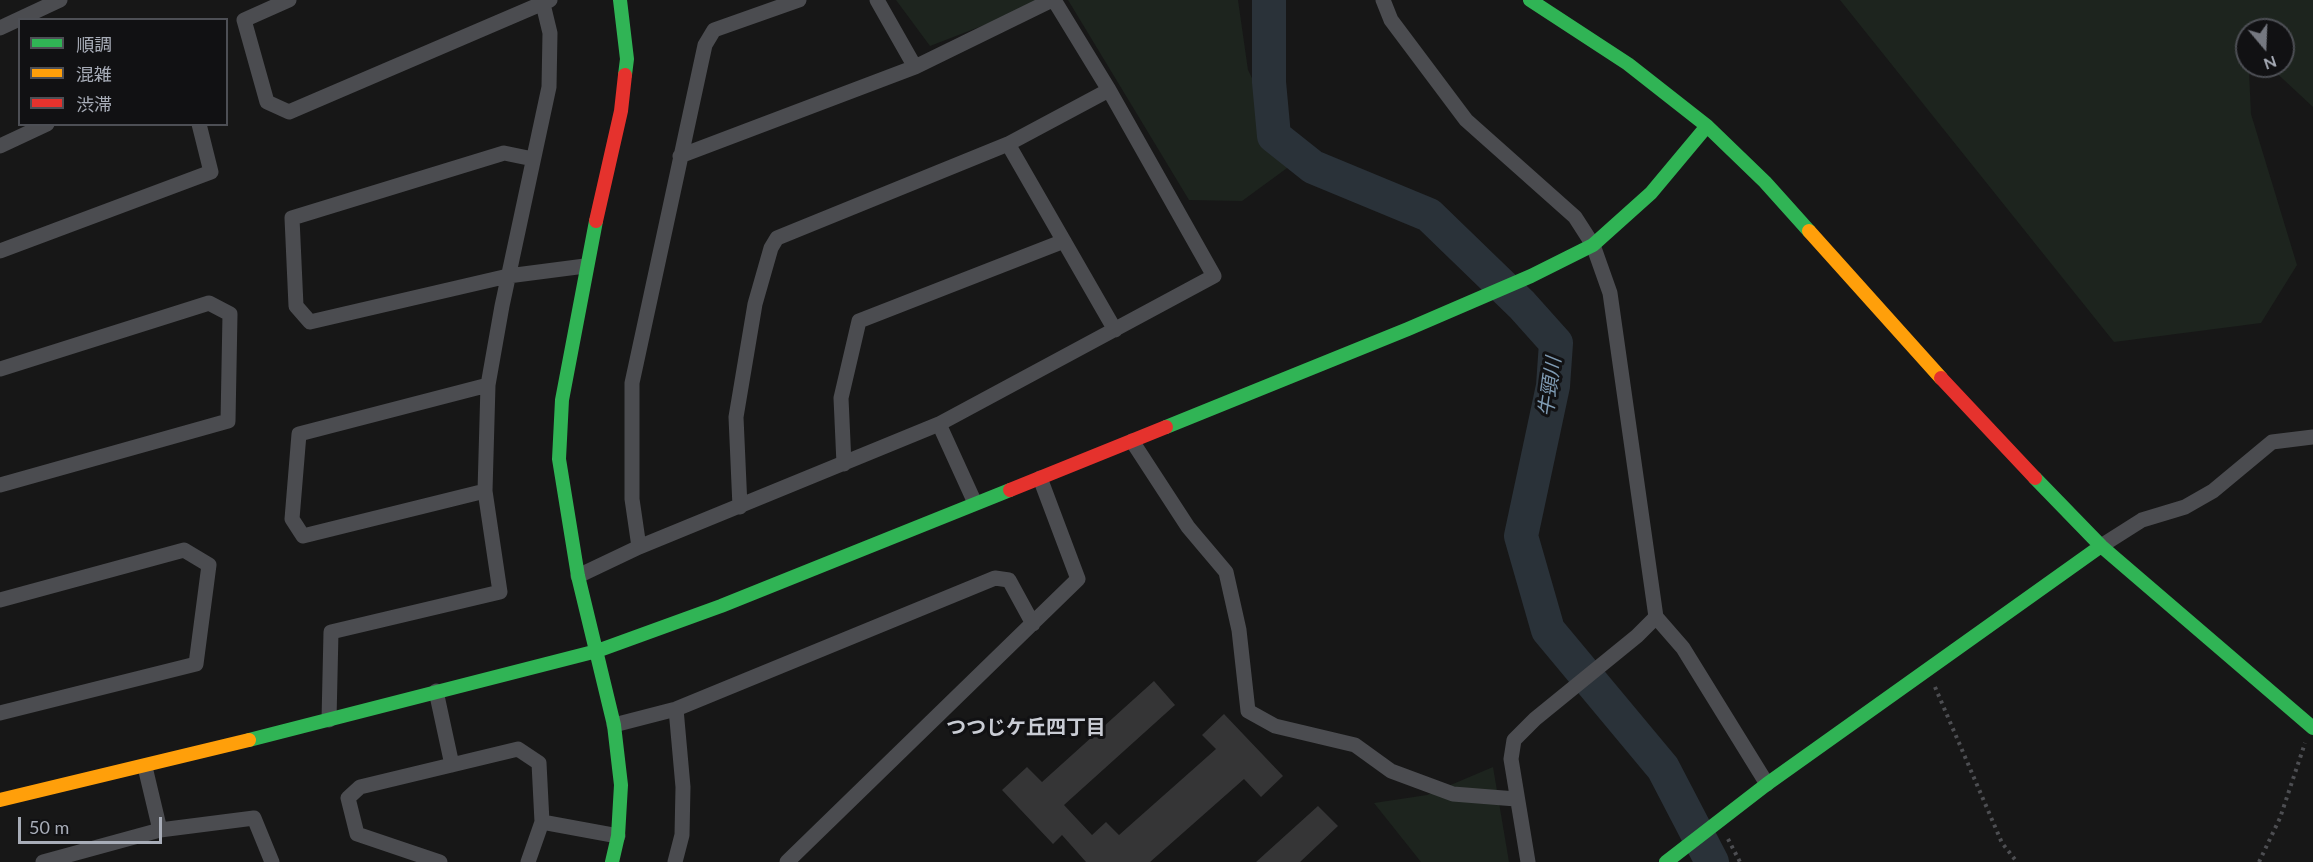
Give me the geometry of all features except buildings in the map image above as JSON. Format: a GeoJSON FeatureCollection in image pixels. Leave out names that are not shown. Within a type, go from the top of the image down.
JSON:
{"type":"FeatureCollection","features":[{"type":"Feature","properties":{"kind":"street"},"geometry":{"type":"LineString","coordinates":[[21,18],[60,0]]}},
{"type":"Feature","properties":{"kind":"street"},"geometry":{"type":"LineString","coordinates":[[289,0],[244,20],[267,102],[289,112],[545,1],[550,33],[549,87],[508,276],[488,385],[485,491],[500,592],[331,632],[329,720]]}},
{"type":"Feature","properties":{"kind":"street"},"geometry":{"type":"LineString","coordinates":[[612,862],[618,836],[621,785],[614,725],[578,576],[559,459],[562,400],[585,266],[621,111],[627,59],[624,17],[620,0]]}},
{"type":"Feature","properties":{"kind":"street"},"geometry":{"type":"LineString","coordinates":[[639,547],[632,499],[632,383],[705,45],[714,30],[799,0]]}},
{"type":"Feature","properties":{"kind":"street"},"geometry":{"type":"LineString","coordinates":[[877,0],[915,67]]}},
{"type":"Feature","properties":{"kind":"street"},"geometry":{"type":"LineString","coordinates":[[578,576],[639,547],[939,424],[1214,276],[1110,90],[1053,0],[915,67],[681,156]]}},
{"type":"Feature","properties":{"kind":"street"},"geometry":{"type":"LineString","coordinates":[[1383,0],[1391,20],[1466,120],[1575,217],[1593,245],[1610,293],[1656,617],[1683,648],[1767,784]]}},
{"type":"Feature","properties":{"kind":"street"},"geometry":{"type":"LineString","coordinates":[[1530,0],[1628,64],[1707,126],[1766,182],[1960,400],[2101,546],[2312,727]]}},
{"type":"Feature","properties":{"kind":"street"},"geometry":{"type":"LineString","coordinates":[[0,28],[18,20]]}},
{"type":"Feature","properties":{"kind":"street"},"geometry":{"type":"LineString","coordinates":[[740,507],[736,417],[755,304],[771,248],[777,238],[1008,144],[1110,90]]}},
{"type":"Feature","properties":{"kind":"street"},"geometry":{"type":"LineString","coordinates":[[0,146],[42,126]]}},
{"type":"Feature","properties":{"kind":"street"},"geometry":{"type":"LineString","coordinates":[[0,251],[211,172],[200,126]]}},
{"type":"Feature","properties":{"kind":"street"},"geometry":{"type":"LineString","coordinates":[[0,800],[145,767],[597,651],[721,606],[1132,441],[1531,276],[1593,245],[1650,194],[1707,126]]}},
{"type":"Feature","properties":{"kind":"street"},"geometry":{"type":"LineString","coordinates":[[1008,144],[1115,330]]}},
{"type":"Feature","properties":{"kind":"street"},"geometry":{"type":"LineString","coordinates":[[534,159],[504,153],[292,218],[296,306],[310,321],[508,276],[585,266]]}},
{"type":"Feature","properties":{"kind":"street"},"geometry":{"type":"LineString","coordinates":[[844,464],[841,398],[859,321],[1064,241]]}},
{"type":"Feature","properties":{"kind":"street"},"geometry":{"type":"LineString","coordinates":[[0,369],[209,303],[230,314],[228,421],[0,485]]}},
{"type":"Feature","properties":{"kind":"street"},"geometry":{"type":"LineString","coordinates":[[485,491],[303,536],[292,519],[299,434],[488,385]]}},
{"type":"Feature","properties":{"kind":"street"},"geometry":{"type":"LineString","coordinates":[[939,424],[975,503]]}},
{"type":"Feature","properties":{"kind":"street"},"geometry":{"type":"LineString","coordinates":[[1666,862],[1767,784],[2142,519],[2185,507],[2213,491],[2272,442],[2313,437]]}},
{"type":"Feature","properties":{"kind":"street"},"geometry":{"type":"LineString","coordinates":[[1132,441],[1188,526],[1226,572],[1239,630],[1248,711],[1275,726],[1355,745],[1391,771],[1453,794],[1516,799]]}},
{"type":"Feature","properties":{"kind":"street"},"geometry":{"type":"LineString","coordinates":[[786,862],[1078,579],[1040,478]]}},
{"type":"Feature","properties":{"kind":"street"},"geometry":{"type":"LineString","coordinates":[[0,600],[184,550],[209,565],[196,664],[0,712]]}},
{"type":"Feature","properties":{"kind":"street"},"geometry":{"type":"LineString","coordinates":[[614,725],[676,709],[995,578],[1009,580],[1033,624]]}},
{"type":"Feature","properties":{"kind":"street"},"geometry":{"type":"LineString","coordinates":[[1527,862],[1511,759],[1514,740],[1535,719],[1569,694],[1656,617]]}},
{"type":"Feature","properties":{"kind":"street"},"geometry":{"type":"LineString","coordinates":[[435,691],[453,765]]}},
{"type":"Feature","properties":{"kind":"street"},"geometry":{"type":"LineString","coordinates":[[675,862],[682,835],[683,787],[676,709]]}},
{"type":"Feature","properties":{"kind":"street"},"geometry":{"type":"LineString","coordinates":[[441,862],[357,834],[348,798],[360,787],[518,749],[539,763],[542,822],[528,862]]}},
{"type":"Feature","properties":{"kind":"street"},"geometry":{"type":"LineString","coordinates":[[145,767],[160,830]]}},
{"type":"Feature","properties":{"kind":"street"},"geometry":{"type":"LineString","coordinates":[[46,861],[160,830],[254,818],[272,862]]}},
{"type":"Feature","properties":{"kind":"street"},"geometry":{"type":"LineString","coordinates":[[542,822],[618,836]]}},
{"type":"Feature","properties":{"kind":"path"},"geometry":{"type":"LineString","coordinates":[[1927,669],[2002,843],[2017,862]]}},
{"type":"Feature","properties":{"kind":"path"},"geometry":{"type":"LineString","coordinates":[[2259,862],[2280,818],[2312,727]]}},
{"type":"Feature","properties":{"kind":"path"},"geometry":{"type":"LineString","coordinates":[[1719,822],[1740,862]]}},
{"type":"Feature","properties":{"kind":"shaded area"},"geometry":{"type":"Polygon","coordinates":[[[896,0],[1049,0],[930,46],[896,0]]]}},
{"type":"Feature","properties":{"kind":"shaded area"},"geometry":{"type":"Polygon","coordinates":[[[1068,0],[1238,0],[1248,70],[1294,163],[1242,201],[1189,200],[1068,0]]]}},
{"type":"Feature","properties":{"kind":"shaded area"},"geometry":{"type":"Polygon","coordinates":[[[1840,0],[2313,0],[2313,107],[2282,78],[2295,78],[2295,18],[2235,18],[2235,78],[2249,78],[2251,114],[2297,265],[2261,323],[2114,342],[1840,0]]]}},
{"type":"Feature","properties":{"kind":"shaded area"},"geometry":{"type":"Polygon","coordinates":[[[1493,767],[1509,862],[1421,862],[1374,803],[1427,795],[1493,767]]]}},
{"type":"Feature","properties":{"kind":"waterway","name":"牛頸川"},"geometry":{"type":"LineString","coordinates":[[1269,0],[1269,82],[1274,136],[1313,167],[1429,215],[1522,305],[1556,343],[1553,386],[1521,536],[1548,630],[1663,768],[1712,862]]}},
{"type":"Feature","properties":{"kind":"traffic: fast"},"geometry":{"type":"LineString","coordinates":[[620,0],[627,59],[625,75]]}},
{"type":"Feature","properties":{"kind":"traffic: fast"},"geometry":{"type":"LineString","coordinates":[[1530,0],[1628,64],[1707,126],[1765,182],[1809,231]]}},
{"type":"Feature","properties":{"kind":"traffic: fast"},"geometry":{"type":"LineString","coordinates":[[1166,427],[1408,329],[1531,276],[1593,245],[1651,193],[1707,126]]}},
{"type":"Feature","properties":{"kind":"traffic: fast"},"geometry":{"type":"LineString","coordinates":[[596,221],[562,400],[559,459],[578,576],[614,725],[621,785],[618,836],[612,862]]}},
{"type":"Feature","properties":{"kind":"traffic: fast"},"geometry":{"type":"LineString","coordinates":[[2035,478],[2101,546],[2313,728]]}},
{"type":"Feature","properties":{"kind":"traffic: fast"},"geometry":{"type":"LineString","coordinates":[[249,740],[597,651],[721,606],[1010,490]]}},
{"type":"Feature","properties":{"kind":"traffic: fast"},"geometry":{"type":"LineString","coordinates":[[1666,862],[1767,784],[2101,546]]}},
{"type":"Feature","properties":{"kind":"traffic: slow"},"geometry":{"type":"LineString","coordinates":[[1809,231],[1941,378]]}},
{"type":"Feature","properties":{"kind":"traffic: slow"},"geometry":{"type":"LineString","coordinates":[[0,800],[249,740]]}},
{"type":"Feature","properties":{"kind":"traffic: jam"},"geometry":{"type":"LineString","coordinates":[[596,221],[621,111],[625,75]]}},
{"type":"Feature","properties":{"kind":"traffic: jam"},"geometry":{"type":"LineString","coordinates":[[1941,378],[2035,478]]}},
{"type":"Feature","properties":{"kind":"traffic: jam"},"geometry":{"type":"LineString","coordinates":[[1010,490],[1166,427]]}},
{"type":"Feature","properties":{"kind":"district","name":"つつじケ丘四丁目"},"geometry":{"type":"Point","coordinates":[1026,728]}}]}
